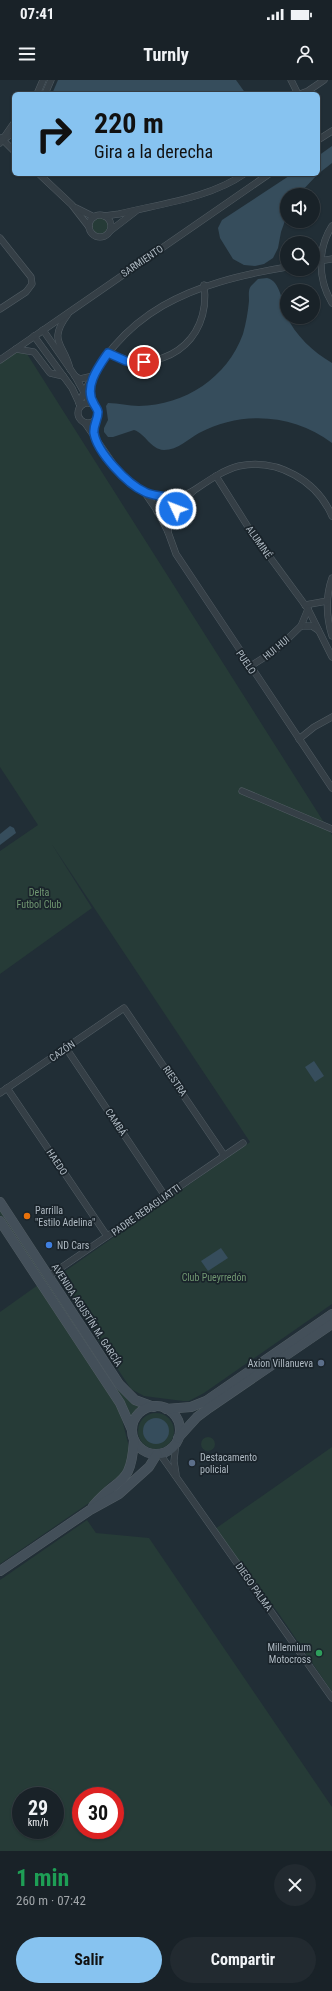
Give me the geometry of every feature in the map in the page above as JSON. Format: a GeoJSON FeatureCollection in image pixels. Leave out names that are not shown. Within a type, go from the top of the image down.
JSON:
{"type":"FeatureCollection","features":[{"type":"Feature","properties":{"kind":"main road","name":"AVENIDA AGUSTÍN M. GARCÍA"},"geometry":{"type":"LineString","coordinates":[[0,1202],[125,1392],[135,1400],[154,1407]]}},
{"type":"Feature","properties":{"kind":"main road","name":"AVENIDA AGUSTÍN M. GARCÍA"},"geometry":{"type":"LineString","coordinates":[[0,1221],[120,1403],[133,1435]]}},
{"type":"Feature","properties":{"kind":"main road"},"geometry":{"type":"LineString","coordinates":[[90,1510],[98,1500],[126,1477],[131,1465],[136,1417],[141,1412],[154,1407],[166,1409],[190,1407],[206,1401],[332,1314]]}},
{"type":"Feature","properties":{"kind":"main road"},"geometry":{"type":"LineString","coordinates":[[0,1572],[90,1510],[119,1494],[149,1467],[159,1454],[168,1450],[197,1418],[209,1408],[332,1324]]}},
{"type":"Feature","properties":{"kind":"main road"},"geometry":{"type":"LineString","coordinates":[[166,1409],[174,1415],[179,1425],[177,1440]]}},
{"type":"Feature","properties":{"kind":"main road"},"geometry":{"type":"LineString","coordinates":[[133,1435],[141,1449],[150,1453],[159,1454]]}},
{"type":"Feature","properties":{"kind":"street"},"geometry":{"type":"LineString","coordinates":[[38,92],[43,80]]}},
{"type":"Feature","properties":{"kind":"street"},"geometry":{"type":"LineString","coordinates":[[46,92],[51,80]]}},
{"type":"Feature","properties":{"kind":"street"},"geometry":{"type":"LineString","coordinates":[[291,80],[298,92]]}},
{"type":"Feature","properties":{"kind":"street"},"geometry":{"type":"LineString","coordinates":[[305,92],[324,80]]}},
{"type":"Feature","properties":{"kind":"street"},"geometry":{"type":"LineString","coordinates":[[1,140],[12,126]]}},
{"type":"Feature","properties":{"kind":"street"},"geometry":{"type":"LineString","coordinates":[[320,139],[332,131]]}},
{"type":"Feature","properties":{"kind":"street"},"geometry":{"type":"LineString","coordinates":[[1,140],[12,134]]}},
{"type":"Feature","properties":{"kind":"street"},"geometry":{"type":"LineString","coordinates":[[1,140],[12,148]]}},
{"type":"Feature","properties":{"kind":"street"},"geometry":{"type":"LineString","coordinates":[[41,176],[72,205],[89,227],[92,234],[98,237],[105,236],[139,209]]}},
{"type":"Feature","properties":{"kind":"street"},"geometry":{"type":"LineString","coordinates":[[72,205],[94,217],[104,216],[212,191],[240,176]]}},
{"type":"Feature","properties":{"kind":"street","name":"SARMIENTO"},"geometry":{"type":"LineString","coordinates":[[0,360],[73,308],[266,176]]}},
{"type":"Feature","properties":{"kind":"street"},"geometry":{"type":"LineString","coordinates":[[104,216],[110,222],[110,231]]}},
{"type":"Feature","properties":{"kind":"street"},"geometry":{"type":"LineString","coordinates":[[89,227],[90,221],[94,217]]}},
{"type":"Feature","properties":{"kind":"street"},"geometry":{"type":"LineString","coordinates":[[332,226],[325,240],[321,261],[323,282],[332,303]]}},
{"type":"Feature","properties":{"kind":"street"},"geometry":{"type":"LineString","coordinates":[[0,238],[31,277],[32,284],[26,292],[0,309]]}},
{"type":"Feature","properties":{"kind":"street"},"geometry":{"type":"LineString","coordinates":[[321,261],[332,259]]}},
{"type":"Feature","properties":{"kind":"street"},"geometry":{"type":"LineString","coordinates":[[193,491],[173,514],[166,518],[160,516],[145,493],[127,480],[116,468],[100,446],[94,434],[78,416],[84,392],[108,353],[124,334],[152,312],[172,300],[204,286],[234,277],[280,268]]}},
{"type":"Feature","properties":{"kind":"street"},"geometry":{"type":"LineString","coordinates":[[108,353],[126,361],[144,362],[164,357],[182,347],[198,330],[202,320],[206,298],[204,286]]}},
{"type":"Feature","properties":{"kind":"street"},"geometry":{"type":"LineString","coordinates":[[73,308],[60,326],[58,339],[59,345],[68,361],[73,375],[80,378],[93,376]]}},
{"type":"Feature","properties":{"kind":"street"},"geometry":{"type":"LineString","coordinates":[[43,330],[98,412],[95,421],[94,434]]}},
{"type":"Feature","properties":{"kind":"street"},"geometry":{"type":"LineString","coordinates":[[34,336],[63,376],[80,404]]}},
{"type":"Feature","properties":{"kind":"street"},"geometry":{"type":"LineString","coordinates":[[16,349],[34,352],[50,373],[63,376]]}},
{"type":"Feature","properties":{"kind":"street"},"geometry":{"type":"LineString","coordinates":[[92,404],[91,393],[93,376]]}},
{"type":"Feature","properties":{"kind":"street"},"geometry":{"type":"LineString","coordinates":[[80,404],[92,404]]}},
{"type":"Feature","properties":{"kind":"street"},"geometry":{"type":"LineString","coordinates":[[85,423],[95,421]]}},
{"type":"Feature","properties":{"kind":"street"},"geometry":{"type":"LineString","coordinates":[[156,509],[158,501],[166,498],[180,497],[230,469],[249,465],[274,466],[284,469],[311,486],[326,504],[332,516]]}},
{"type":"Feature","properties":{"kind":"street","name":"ALUMINÉ"},"geometry":{"type":"LineString","coordinates":[[216,476],[250,530],[307,607],[332,657]]}},
{"type":"Feature","properties":{"kind":"street"},"geometry":{"type":"LineString","coordinates":[[145,493],[166,498],[175,503],[168,532]]}},
{"type":"Feature","properties":{"kind":"street","name":"PUELO"},"geometry":{"type":"LineString","coordinates":[[160,516],[176,554],[249,666],[332,788]]}},
{"type":"Feature","properties":{"kind":"street"},"geometry":{"type":"LineString","coordinates":[[332,578],[327,601],[327,614],[332,636]]}},
{"type":"Feature","properties":{"kind":"street"},"geometry":{"type":"LineString","coordinates":[[318,630],[312,626],[302,626],[307,607],[327,601]]}},
{"type":"Feature","properties":{"kind":"street","name":"HUI HUI"},"geometry":{"type":"LineString","coordinates":[[249,666],[276,650],[302,626]]}},
{"type":"Feature","properties":{"kind":"street"},"geometry":{"type":"LineString","coordinates":[[299,739],[314,727],[332,717]]}},
{"type":"Feature","properties":{"kind":"street"},"geometry":{"type":"LineString","coordinates":[[242,791],[332,829]]}},
{"type":"Feature","properties":{"kind":"street","name":"CAZÓN"},"geometry":{"type":"LineString","coordinates":[[0,1093],[124,1008]]}},
{"type":"Feature","properties":{"kind":"street","name":"RIESTRA"},"geometry":{"type":"LineString","coordinates":[[124,1008],[224,1156]]}},
{"type":"Feature","properties":{"kind":"street","name":"CAMBÁ"},"geometry":{"type":"LineString","coordinates":[[66,1048],[165,1196]]}},
{"type":"Feature","properties":{"kind":"street","name":"HAEDO"},"geometry":{"type":"LineString","coordinates":[[7,1088],[107,1236]]}},
{"type":"Feature","properties":{"kind":"street","name":"PADRE REBAGLIATTI"},"geometry":{"type":"LineString","coordinates":[[49,1276],[243,1143]]}},
{"type":"Feature","properties":{"kind":"street"},"geometry":{"type":"LineString","coordinates":[[176,1476],[174,1461],[177,1440]]}},
{"type":"Feature","properties":{"kind":"street","name":"DIEGO PALMA"},"geometry":{"type":"LineString","coordinates":[[159,1454],[332,1698]]}},
{"type":"Feature","properties":{"kind":"green space"},"geometry":{"type":"Polygon","coordinates":[[[97,218],[103,218],[108,223],[106,232],[103,234],[97,234],[92,229],[92,223],[97,218]]]}},
{"type":"Feature","properties":{"kind":"green space"},"geometry":{"type":"Polygon","coordinates":[[[22,346],[332,835],[332,1304],[204,1393],[189,1401],[144,1396],[131,1389],[59,1281],[61,1274],[250,1142],[51,843],[92,908],[0,974],[0,851],[38,825],[0,767],[0,362],[22,346]]]}},
{"type":"Feature","properties":{"kind":"green space"},"geometry":{"type":"Polygon","coordinates":[[[0,1210],[121,1393],[140,1407],[130,1420],[126,1405],[120,1394],[0,1215],[0,1210]]]}},
{"type":"Feature","properties":{"kind":"green space"},"geometry":{"type":"Polygon","coordinates":[[[38,1285],[118,1404],[129,1447],[129,1461],[119,1478],[110,1482],[89,1503],[0,1564],[0,1312],[38,1285]]]}},
{"type":"Feature","properties":{"kind":"green space"},"geometry":{"type":"Polygon","coordinates":[[[160,1413],[169,1418],[173,1424],[173,1438],[169,1444],[160,1449],[152,1449],[143,1444],[139,1438],[138,1427],[143,1418],[149,1414],[160,1413]]]}},
{"type":"Feature","properties":{"kind":"green space"},"geometry":{"type":"Polygon","coordinates":[[[208,1437],[213,1439],[215,1444],[213,1449],[208,1451],[203,1449],[201,1444],[203,1439],[208,1437]]]}},
{"type":"Feature","properties":{"kind":"green space"},"geometry":{"type":"Polygon","coordinates":[[[332,1447],[332,1692],[279,1614],[215,1529],[332,1447]]]}},
{"type":"Feature","properties":{"kind":"green space"},"geometry":{"type":"Polygon","coordinates":[[[87,1520],[96,1533],[149,1538],[332,1807],[332,1851],[0,1851],[0,1580],[87,1520]]]}},
{"type":"Feature","properties":{"kind":"water"},"geometry":{"type":"Polygon","coordinates":[[[58,80],[236,80],[245,92],[53,92],[58,80]]]}},
{"type":"Feature","properties":{"kind":"water"},"geometry":{"type":"Polygon","coordinates":[[[332,146],[332,163],[320,172],[320,155],[332,146]]]}},
{"type":"Feature","properties":{"kind":"water"},"geometry":{"type":"Polygon","coordinates":[[[289,176],[316,176],[305,188],[280,188],[280,228],[282,228],[278,248],[273,258],[264,264],[255,266],[244,265],[233,259],[220,238],[218,228],[222,220],[289,176]]]}},
{"type":"Feature","properties":{"kind":"water"},"geometry":{"type":"Polygon","coordinates":[[[267,278],[272,280],[278,288],[280,294],[280,324],[291,324],[311,348],[332,363],[332,443],[317,433],[301,426],[285,421],[267,418],[250,418],[216,426],[199,433],[169,450],[155,447],[134,430],[113,437],[108,437],[104,432],[104,428],[108,420],[106,406],[108,403],[139,406],[172,401],[202,386],[215,376],[236,350],[243,334],[249,301],[249,291],[251,286],[258,279],[267,278]]]}},
{"type":"Feature","properties":{"kind":"water"},"geometry":{"type":"Polygon","coordinates":[[[10,826],[14,828],[16,833],[0,845],[0,834],[10,826]]]}},
{"type":"Feature","properties":{"kind":"water"},"geometry":{"type":"Polygon","coordinates":[[[314,1061],[324,1076],[315,1082],[305,1067],[314,1061]]]}},
{"type":"Feature","properties":{"kind":"water"},"geometry":{"type":"Polygon","coordinates":[[[221,1248],[228,1258],[208,1271],[201,1261],[221,1248]]]}},
{"type":"Feature","properties":{"kind":"water"},"geometry":{"type":"Polygon","coordinates":[[[156,1418],[165,1422],[169,1431],[165,1440],[156,1444],[147,1440],[143,1431],[147,1422],[156,1418]]]}},
{"type":"Feature","properties":{"kind":"place","name":"Parrilla \"Estilo Adelina\""},"geometry":{"type":"Point","coordinates":[27,1216]}},
{"type":"Feature","properties":{"kind":"place","name":"ND Cars"},"geometry":{"type":"Point","coordinates":[49,1245]}},
{"type":"Feature","properties":{"kind":"place","name":"Axion Villanueva"},"geometry":{"type":"Point","coordinates":[321,1363]}},
{"type":"Feature","properties":{"kind":"place","name":"Destacamento policial"},"geometry":{"type":"Point","coordinates":[192,1463]}},
{"type":"Feature","properties":{"kind":"place","name":"Millennium Motocross"},"geometry":{"type":"Point","coordinates":[319,1653]}},
{"type":"Feature","properties":{"kind":"route"},"geometry":{"type":"LineString","coordinates":[[144,362],[126,361],[108,353],[100,364],[93,376],[91,393],[94,404],[98,409],[94,434],[107,457],[127,480],[145,493],[171,499],[175,503],[176,509]]}},
{"type":"Feature","properties":{"kind":"park label","name":"Delta Futbol Club"},"geometry":{"type":"Point","coordinates":[39,898]}},
{"type":"Feature","properties":{"kind":"park label","name":"Club Pueyrredón"},"geometry":{"type":"Point","coordinates":[214,1277]}}]}
